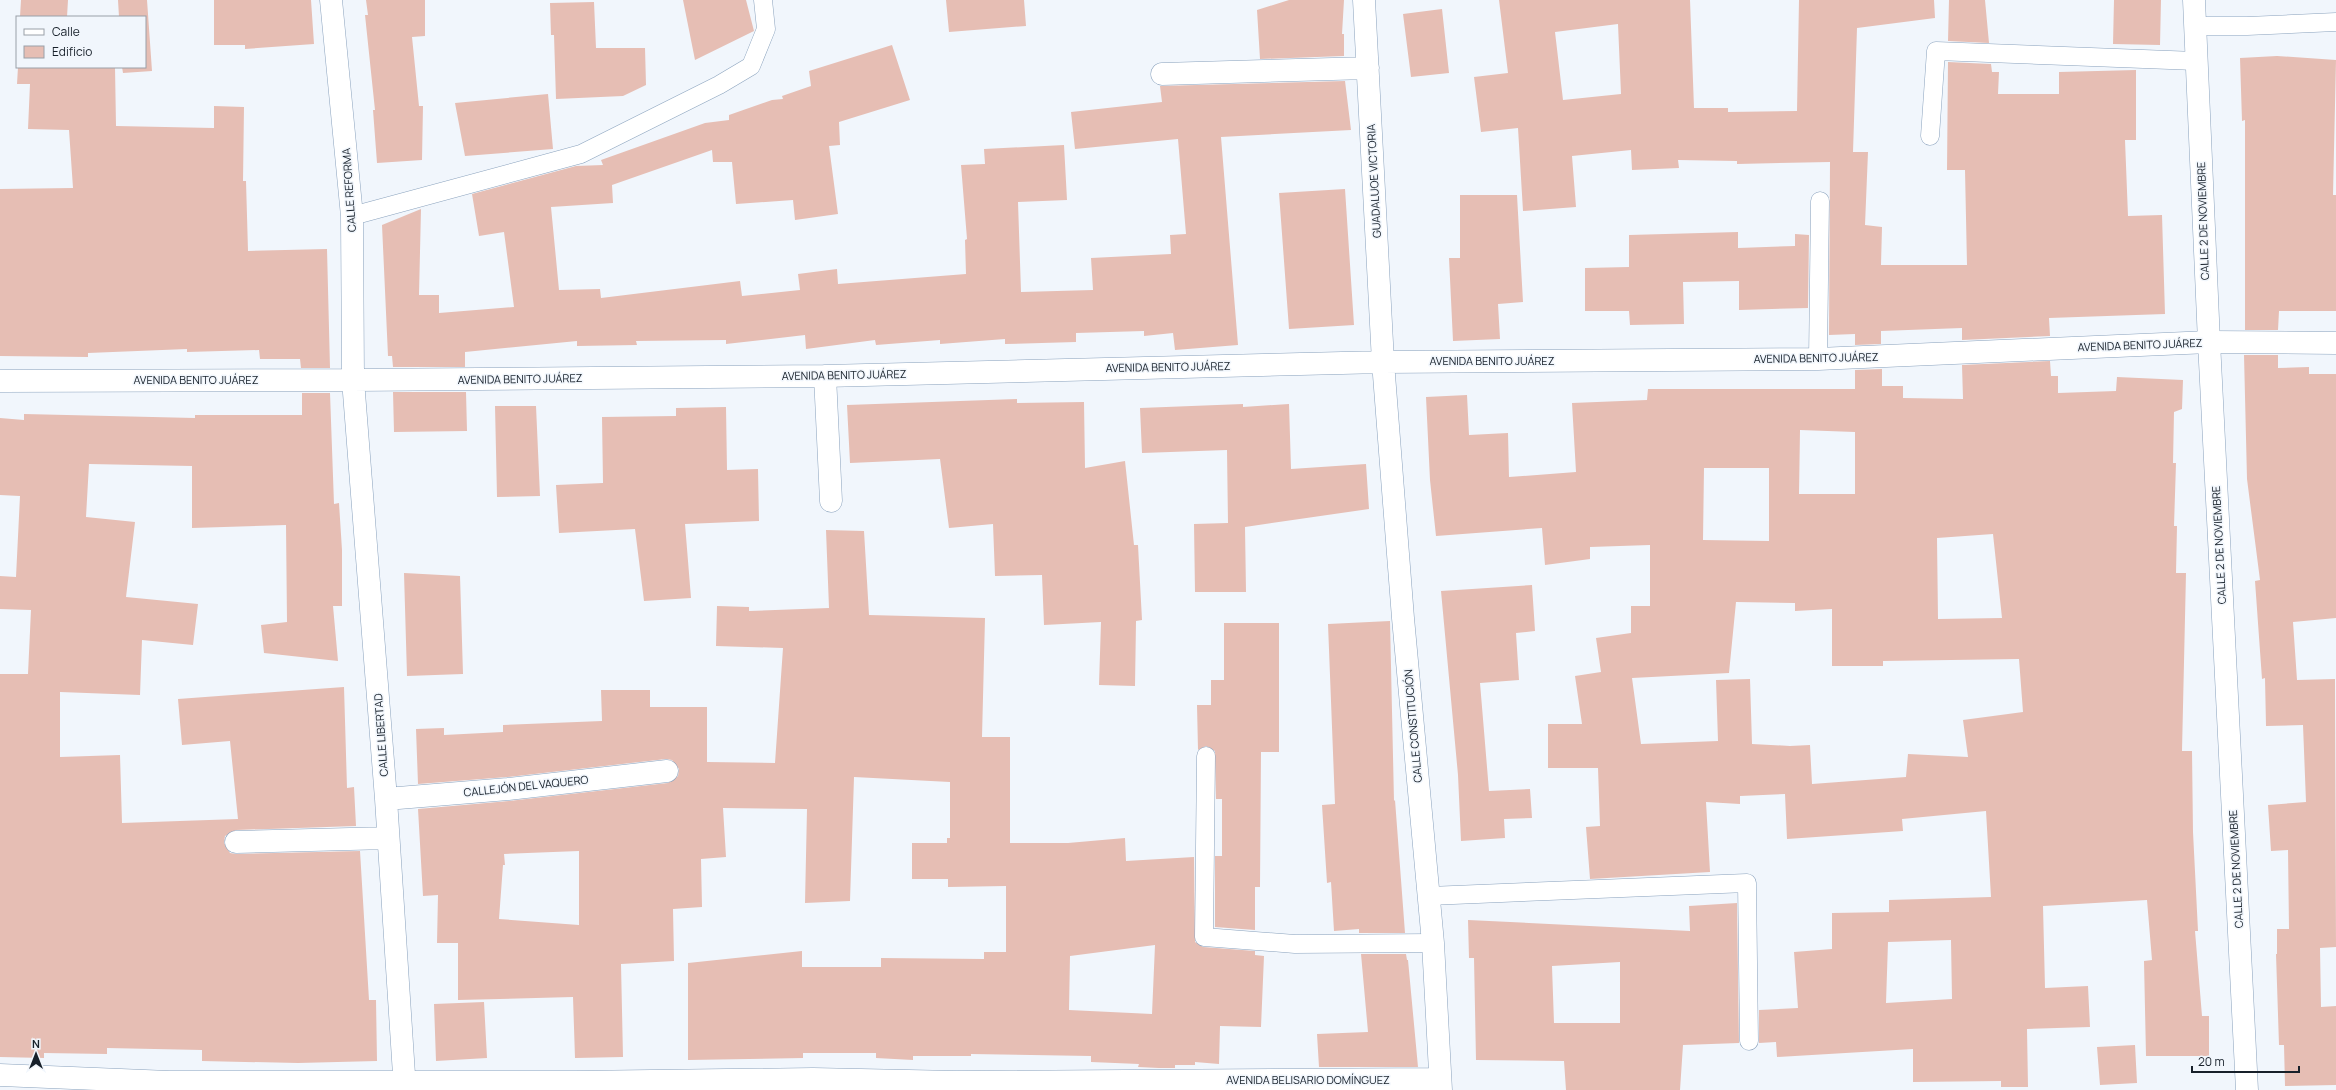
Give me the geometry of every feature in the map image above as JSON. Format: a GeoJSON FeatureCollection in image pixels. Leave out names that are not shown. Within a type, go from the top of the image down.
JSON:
{"type":"FeatureCollection","features":[{"type":"Feature","properties":{"kind":"street","name":"CALLE REFORMA"},"geometry":{"type":"LineString","coordinates":[[331,0],[352,216],[353,380]]}},
{"type":"Feature","properties":{"kind":"street","name":"GUADALUOE VICTORIA"},"geometry":{"type":"LineString","coordinates":[[1364,0],[1383,362]]}},
{"type":"Feature","properties":{"kind":"street","name":"CALLE 2 DE NOVIEMBRE"},"geometry":{"type":"LineString","coordinates":[[2194,0],[2208,342],[2247,1090]]}},
{"type":"Feature","properties":{"kind":"street"},"geometry":{"type":"LineString","coordinates":[[1162,74],[1368,68]]}},
{"type":"Feature","properties":{"kind":"street","name":"AVENIDA BENITO JUÁREZ"},"geometry":{"type":"LineString","coordinates":[[0,381],[825,376],[1383,362],[1818,359],[2208,342],[2336,342]]}},
{"type":"Feature","properties":{"kind":"street","name":"CALLE CONSTITUCIÓN"},"geometry":{"type":"LineString","coordinates":[[1383,362],[1403,618],[1433,943],[1440,1084]]}},
{"type":"Feature","properties":{"kind":"street"},"geometry":{"type":"LineString","coordinates":[[825,376],[831,501]]}},
{"type":"Feature","properties":{"kind":"street","name":"CALLE LIBERTAD"},"geometry":{"type":"LineString","coordinates":[[353,380],[386,799],[405,1086]]}},
{"type":"Feature","properties":{"kind":"street","name":"CALLEJÓN DEL VAQUERO"},"geometry":{"type":"LineString","coordinates":[[386,799],[667,771]]}},
{"type":"Feature","properties":{"kind":"street"},"geometry":{"type":"LineString","coordinates":[[236,842],[388,838]]}},
{"type":"Feature","properties":{"kind":"street","name":"AVENIDA BELISARIO DOMÍNGUEZ"},"geometry":{"type":"LineString","coordinates":[[0,1076],[169,1086],[813,1085],[956,1082],[1440,1084]]}},
{"type":"Feature","properties":{"kind":"lane"},"geometry":{"type":"LineString","coordinates":[[352,216],[581,154],[719,85],[751,66],[766,29],[763,0]]}},
{"type":"Feature","properties":{"kind":"lane"},"geometry":{"type":"LineString","coordinates":[[2195,26],[2247,26],[2336,22]]}},
{"type":"Feature","properties":{"kind":"lane"},"geometry":{"type":"LineString","coordinates":[[1930,136],[1936,51],[2196,61]]}},
{"type":"Feature","properties":{"kind":"lane"},"geometry":{"type":"LineString","coordinates":[[1818,359],[1820,201]]}},
{"type":"Feature","properties":{"kind":"lane"},"geometry":{"type":"LineString","coordinates":[[1206,756],[1204,936],[1296,944],[1433,943]]}},
{"type":"Feature","properties":{"kind":"lane"},"geometry":{"type":"LineString","coordinates":[[1428,896],[1747,883],[1749,1041]]}},
{"type":"Feature","properties":{"kind":"building"},"geometry":{"type":"Polygon","coordinates":[[[21,0],[68,0],[67,16],[20,16],[21,0]]]}},
{"type":"Feature","properties":{"kind":"building"},"geometry":{"type":"Polygon","coordinates":[[[118,0],[147,0],[152,71],[123,73],[122,68],[146,68],[146,16],[119,16],[118,0]]]}},
{"type":"Feature","properties":{"kind":"building"},"geometry":{"type":"Polygon","coordinates":[[[214,0],[311,0],[314,44],[245,49],[245,45],[214,45],[214,0]]]}},
{"type":"Feature","properties":{"kind":"building"},"geometry":{"type":"Polygon","coordinates":[[[366,0],[425,0],[425,36],[412,37],[419,106],[423,106],[422,160],[377,163],[373,110],[375,110],[365,15],[368,15],[366,0]]]}},
{"type":"Feature","properties":{"kind":"building"},"geometry":{"type":"Polygon","coordinates":[[[683,0],[746,0],[754,31],[695,60],[683,0]]]}},
{"type":"Feature","properties":{"kind":"building"},"geometry":{"type":"Polygon","coordinates":[[[946,0],[1024,0],[1026,26],[949,32],[946,0]]]}},
{"type":"Feature","properties":{"kind":"building"},"geometry":{"type":"Polygon","coordinates":[[[1289,0],[1344,0],[1342,34],[1344,34],[1344,56],[1260,59],[1257,10],[1289,0]]]}},
{"type":"Feature","properties":{"kind":"building"},"geometry":{"type":"Polygon","coordinates":[[[1499,0],[1690,0],[1694,108],[1728,108],[1728,112],[1797,111],[1799,0],[1934,0],[1935,18],[1857,28],[1853,152],[1868,152],[1865,225],[1882,227],[1881,265],[1967,265],[1965,170],[1947,170],[1948,62],[1991,64],[1992,72],[1999,72],[1998,94],[2059,94],[2059,72],[2136,70],[2136,140],[2125,140],[2128,216],[2162,215],[2165,314],[2049,318],[2050,336],[1962,340],[1962,328],[1881,331],[1881,344],[1855,345],[1855,334],[1829,335],[1830,162],[1737,164],[1737,161],[1678,160],[1679,168],[1632,170],[1631,150],[1572,156],[1576,207],[1523,211],[1518,128],[1481,132],[1474,77],[1508,73],[1499,0]],[[1618,24],[1555,32],[1563,100],[1621,94],[1618,24]]]}},
{"type":"Feature","properties":{"kind":"building"},"geometry":{"type":"Polygon","coordinates":[[[1949,0],[1985,0],[1989,43],[1948,41],[1949,0]]]}},
{"type":"Feature","properties":{"kind":"building"},"geometry":{"type":"Polygon","coordinates":[[[2114,0],[2161,0],[2160,45],[2113,44],[2114,0]]]}},
{"type":"Feature","properties":{"kind":"building"},"geometry":{"type":"Polygon","coordinates":[[[594,2],[596,48],[645,48],[646,85],[623,96],[556,99],[554,35],[551,35],[550,3],[594,2]]]}},
{"type":"Feature","properties":{"kind":"building"},"geometry":{"type":"Polygon","coordinates":[[[1442,9],[1449,73],[1411,77],[1403,14],[1442,9]]]}},
{"type":"Feature","properties":{"kind":"building"},"geometry":{"type":"Polygon","coordinates":[[[892,45],[910,100],[839,122],[840,145],[829,146],[838,214],[795,220],[793,200],[736,204],[732,162],[713,162],[712,150],[612,185],[613,203],[551,207],[559,290],[600,289],[601,298],[740,281],[742,296],[800,290],[798,274],[837,269],[838,284],[966,274],[965,240],[967,239],[961,165],[985,164],[984,149],[1064,145],[1067,200],[1018,202],[1021,292],[1093,290],[1091,258],[1171,254],[1170,235],[1186,234],[1178,139],[1075,149],[1071,112],[1162,102],[1160,86],[1345,81],[1351,130],[1221,137],[1238,345],[1175,350],[1173,333],[1144,336],[1144,331],[1076,333],[1076,342],[1005,344],[1005,339],[940,344],[940,340],[876,345],[875,340],[806,349],[805,335],[726,344],[726,340],[636,341],[637,345],[577,346],[577,341],[465,352],[465,367],[393,367],[392,356],[388,356],[382,225],[421,209],[419,295],[439,295],[439,313],[514,307],[504,232],[479,236],[472,194],[576,166],[603,165],[601,160],[705,123],[729,120],[729,115],[772,100],[783,99],[782,96],[811,86],[809,71],[892,45]]]}},
{"type":"Feature","properties":{"kind":"building"},"geometry":{"type":"Polygon","coordinates":[[[2277,56],[2336,60],[2333,195],[2336,195],[2336,311],[2279,311],[2278,330],[2245,330],[2245,120],[2242,121],[2240,58],[2277,56]]]}},
{"type":"Feature","properties":{"kind":"building"},"geometry":{"type":"Polygon","coordinates":[[[18,68],[115,68],[116,126],[214,128],[214,106],[244,107],[243,181],[246,181],[248,251],[327,249],[330,368],[301,368],[300,359],[260,359],[259,350],[187,352],[187,349],[88,353],[88,357],[0,356],[0,189],[73,188],[69,130],[28,129],[30,84],[17,84],[18,68]]]}},
{"type":"Feature","properties":{"kind":"building"},"geometry":{"type":"Polygon","coordinates":[[[548,94],[553,149],[465,156],[455,103],[548,94]]]}},
{"type":"Feature","properties":{"kind":"building"},"geometry":{"type":"Polygon","coordinates":[[[1345,189],[1354,325],[1289,329],[1279,193],[1345,189]]]}},
{"type":"Feature","properties":{"kind":"building"},"geometry":{"type":"Polygon","coordinates":[[[1460,195],[1517,195],[1523,302],[1498,304],[1500,339],[1453,341],[1449,258],[1460,258],[1460,195]]]}},
{"type":"Feature","properties":{"kind":"building"},"geometry":{"type":"Polygon","coordinates":[[[1738,232],[1738,248],[1795,246],[1795,234],[1809,235],[1808,308],[1739,310],[1739,281],[1683,282],[1684,324],[1630,325],[1629,311],[1585,311],[1585,268],[1629,267],[1629,235],[1738,232]]]}},
{"type":"Feature","properties":{"kind":"building"},"geometry":{"type":"Polygon","coordinates":[[[2244,355],[2278,355],[2278,368],[2309,367],[2309,374],[2336,374],[2336,618],[2293,622],[2297,680],[2335,679],[2336,947],[2320,948],[2321,1007],[2336,1006],[2336,1085],[2285,1086],[2284,1045],[2279,1045],[2276,954],[2277,929],[2289,929],[2288,850],[2271,851],[2268,805],[2306,802],[2303,725],[2266,726],[2265,678],[2262,679],[2255,581],[2260,580],[2247,479],[2244,355]]]}},
{"type":"Feature","properties":{"kind":"building"},"geometry":{"type":"Polygon","coordinates":[[[2050,361],[2051,376],[2058,376],[2058,393],[2116,391],[2117,377],[2183,380],[2182,409],[2174,412],[2173,463],[2176,463],[2174,526],[2177,526],[2176,573],[2186,573],[2182,751],[2192,751],[2193,832],[2198,931],[2195,931],[2202,1016],[2209,1016],[2209,1056],[2146,1056],[2144,961],[2152,960],[2147,900],[2043,906],[2045,988],[2088,986],[2090,1027],[2027,1029],[2028,1087],[2001,1087],[2001,1081],[1913,1082],[1913,1049],[1777,1057],[1776,1042],[1759,1043],[1759,1010],[1798,1008],[1794,952],[1832,949],[1832,913],[1889,912],[1889,900],[1991,897],[1986,811],[1902,819],[1903,831],[1787,839],[1785,794],[1740,796],[1740,804],[1706,802],[1710,872],[1590,879],[1586,827],[1600,826],[1598,768],[1548,768],[1548,724],[1582,724],[1575,676],[1601,672],[1596,638],[1631,633],[1631,606],[1650,606],[1650,545],[1590,547],[1590,559],[1545,565],[1542,528],[1436,536],[1430,480],[1426,397],[1467,395],[1469,435],[1508,433],[1509,477],[1576,472],[1572,403],[1647,400],[1648,389],[1855,389],[1855,370],[1882,369],[1882,386],[1903,386],[1903,398],[1963,399],[1962,365],[2050,361]],[[1800,430],[1799,494],[1855,494],[1855,432],[1800,430]],[[1704,468],[1703,540],[1769,541],[1769,468],[1704,468]],[[1993,534],[1937,538],[1938,619],[2002,618],[1993,534]],[[1736,602],[1729,673],[1632,678],[1641,744],[1718,741],[1716,680],[1750,679],[1752,744],[1790,746],[1810,745],[1812,784],[1906,777],[1908,754],[1968,757],[1963,720],[2023,712],[2019,659],[1883,661],[1883,666],[1832,666],[1832,609],[1795,611],[1795,603],[1736,602]],[[1951,940],[1888,942],[1886,1003],[1952,999],[1951,940]]]}},
{"type":"Feature","properties":{"kind":"building"},"geometry":{"type":"Polygon","coordinates":[[[393,392],[466,392],[467,431],[394,432],[393,392]]]}},
{"type":"Feature","properties":{"kind":"building"},"geometry":{"type":"Polygon","coordinates":[[[302,393],[330,393],[334,504],[339,503],[342,550],[342,606],[333,606],[338,661],[264,653],[261,625],[287,622],[286,525],[192,528],[192,466],[89,464],[86,517],[135,522],[126,597],[198,604],[193,645],[142,640],[140,695],[60,692],[60,757],[120,755],[122,823],[238,819],[230,741],[182,745],[178,699],[344,687],[347,788],[354,787],[356,826],[236,830],[225,836],[224,843],[230,853],[236,854],[360,851],[369,1000],[376,1000],[377,1061],[298,1063],[202,1061],[202,1050],[107,1048],[107,1054],[44,1053],[44,1058],[0,1057],[0,674],[28,674],[31,610],[0,609],[0,576],[16,577],[20,496],[0,495],[0,418],[24,420],[24,414],[195,418],[195,415],[302,415],[302,393]]]}},
{"type":"Feature","properties":{"kind":"building"},"geometry":{"type":"Polygon","coordinates":[[[1017,399],[1017,403],[1084,402],[1085,468],[1125,461],[1134,545],[1138,545],[1142,620],[1136,621],[1135,686],[1099,685],[1101,622],[1044,625],[1042,575],[995,576],[993,524],[949,528],[940,459],[850,463],[847,405],[1017,399]]]}},
{"type":"Feature","properties":{"kind":"building"},"geometry":{"type":"Polygon","coordinates":[[[1243,404],[1243,407],[1289,404],[1291,469],[1366,464],[1369,509],[1245,527],[1246,592],[1195,592],[1194,524],[1228,523],[1227,450],[1142,453],[1140,408],[1243,404]]]}},
{"type":"Feature","properties":{"kind":"building"},"geometry":{"type":"Polygon","coordinates":[[[495,406],[536,406],[540,496],[497,497],[495,406]]]}},
{"type":"Feature","properties":{"kind":"building"},"geometry":{"type":"Polygon","coordinates":[[[726,407],[727,470],[758,469],[759,521],[685,524],[691,598],[644,601],[635,529],[559,533],[556,485],[603,483],[602,417],[676,416],[676,408],[726,407]]]}},
{"type":"Feature","properties":{"kind":"building"},"geometry":{"type":"Polygon","coordinates":[[[826,530],[864,531],[869,615],[985,618],[982,737],[1010,737],[1010,843],[1068,843],[1125,838],[1126,861],[1194,857],[1195,942],[1203,947],[1255,951],[1255,955],[1264,956],[1261,1027],[1220,1026],[1219,1064],[1195,1062],[1195,1065],[1175,1065],[1175,1068],[1138,1067],[1139,1064],[1091,1062],[1091,1056],[971,1054],[971,1056],[913,1056],[913,1060],[876,1058],[876,1053],[803,1053],[803,1058],[688,1060],[688,963],[802,951],[802,967],[881,967],[881,958],[984,959],[984,952],[1006,952],[1006,886],[948,887],[948,879],[912,879],[912,843],[947,843],[947,838],[950,838],[950,782],[854,777],[850,901],[805,903],[807,809],[723,808],[726,857],[701,859],[702,907],[673,909],[674,961],[621,964],[623,1057],[575,1058],[573,997],[458,1000],[458,943],[437,943],[438,895],[423,896],[418,809],[509,801],[668,783],[678,776],[679,769],[672,760],[666,759],[507,777],[418,784],[416,729],[444,728],[444,735],[503,732],[503,725],[602,721],[601,690],[650,690],[650,707],[707,707],[707,762],[775,763],[783,648],[716,646],[717,606],[749,607],[749,611],[829,608],[826,530]],[[579,851],[504,854],[505,865],[503,865],[499,919],[579,925],[579,851]],[[1155,945],[1070,956],[1069,1010],[1152,1014],[1155,945]]]}},
{"type":"Feature","properties":{"kind":"building"},"geometry":{"type":"Polygon","coordinates":[[[404,573],[460,576],[463,674],[407,676],[404,573]]]}},
{"type":"Feature","properties":{"kind":"building"},"geometry":{"type":"Polygon","coordinates":[[[1532,585],[1535,631],[1516,633],[1519,680],[1480,683],[1489,791],[1530,789],[1532,818],[1504,819],[1505,838],[1461,841],[1458,775],[1441,591],[1532,585]]]}},
{"type":"Feature","properties":{"kind":"building"},"geometry":{"type":"Polygon","coordinates":[[[1390,621],[1394,801],[1395,800],[1405,933],[1359,933],[1359,929],[1334,931],[1331,882],[1327,883],[1322,805],[1335,804],[1328,624],[1390,621]]]}},
{"type":"Feature","properties":{"kind":"building"},"geometry":{"type":"Polygon","coordinates":[[[1224,623],[1279,623],[1279,752],[1261,752],[1260,887],[1255,887],[1255,930],[1215,927],[1215,856],[1222,856],[1222,799],[1216,799],[1215,751],[1206,746],[1198,750],[1197,705],[1211,705],[1211,680],[1224,680],[1224,623]]]}},
{"type":"Feature","properties":{"kind":"building"},"geometry":{"type":"Polygon","coordinates":[[[1737,903],[1739,1043],[1683,1045],[1680,1090],[1566,1090],[1564,1061],[1476,1060],[1474,958],[1469,958],[1468,920],[1690,931],[1689,906],[1737,903]],[[1620,962],[1552,966],[1554,1023],[1620,1023],[1620,962]]]}},
{"type":"Feature","properties":{"kind":"building"},"geometry":{"type":"Polygon","coordinates":[[[1361,954],[1406,954],[1408,960],[1418,1067],[1319,1067],[1317,1034],[1368,1032],[1361,954]]]}},
{"type":"Feature","properties":{"kind":"building"},"geometry":{"type":"Polygon","coordinates":[[[484,1002],[487,1058],[436,1061],[434,1004],[484,1002]]]}},
{"type":"Feature","properties":{"kind":"building"},"geometry":{"type":"Polygon","coordinates":[[[2135,1045],[2137,1083],[2100,1085],[2097,1047],[2135,1045]]]}}]}
